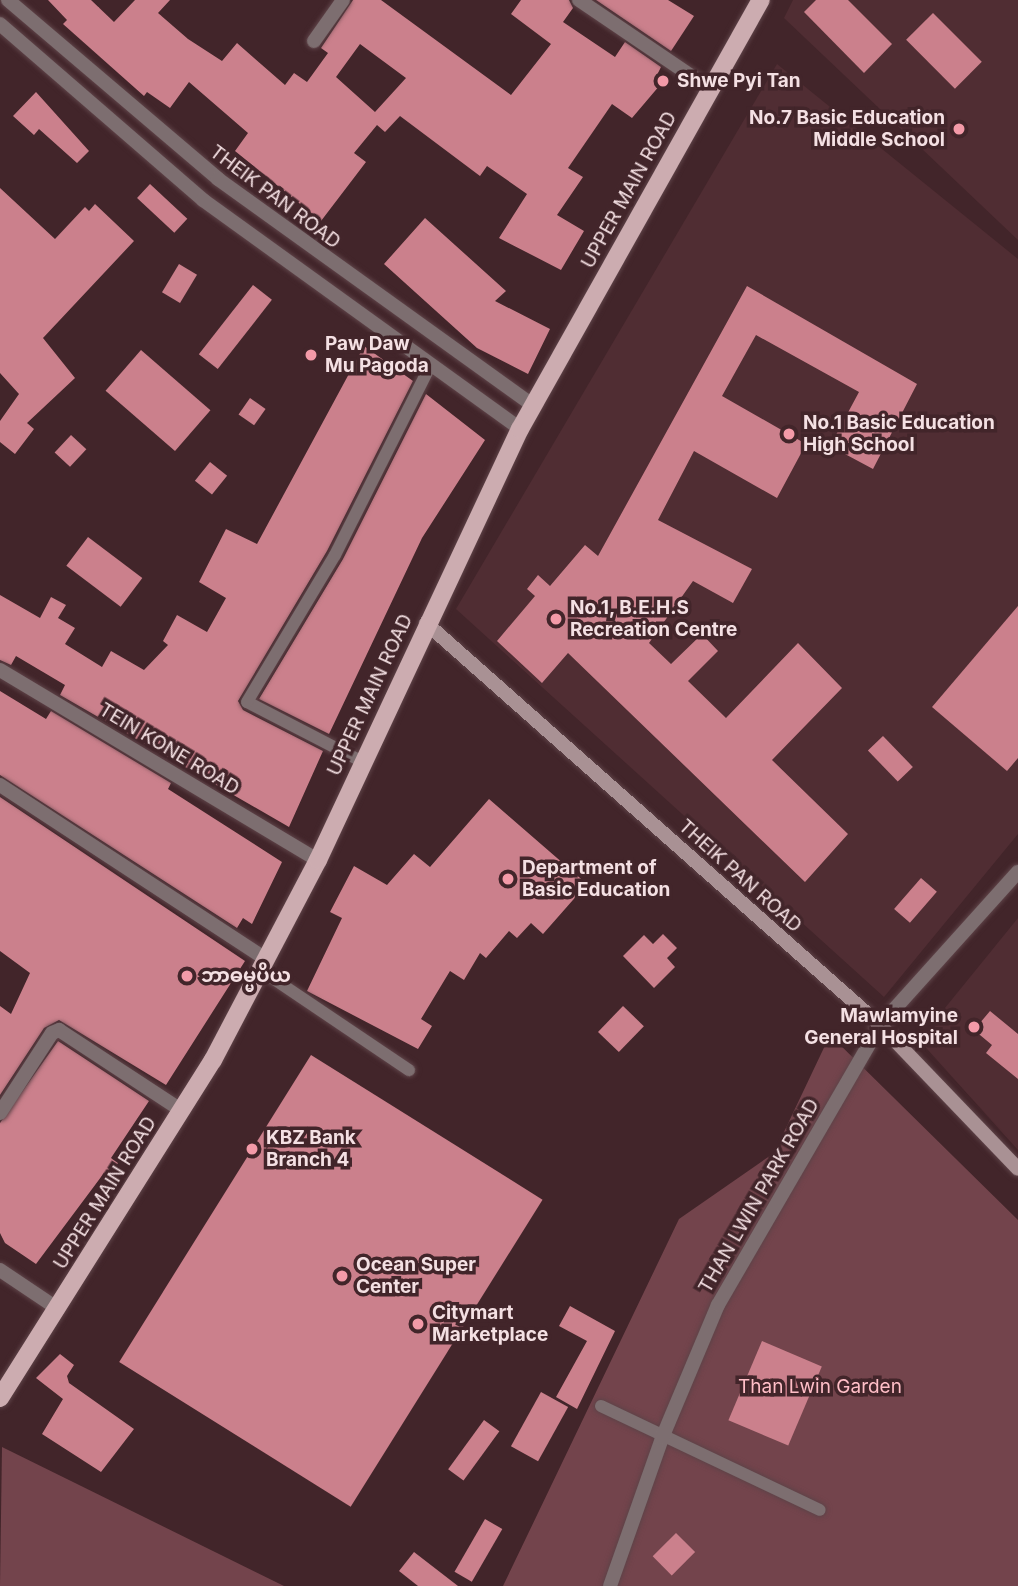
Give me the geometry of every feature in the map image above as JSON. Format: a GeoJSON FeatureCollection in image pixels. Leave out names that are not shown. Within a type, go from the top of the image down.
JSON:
{"type":"FeatureCollection","features":[{"type":"Feature","properties":{"kind":"main road","name":"UPPER MAIN ROAD"},"geometry":{"type":"LineString","coordinates":[[0,1398],[181,1110],[318,860],[361,761],[520,429],[709,88],[761,0]]}},
{"type":"Feature","properties":{"kind":"main road","name":"THEIK PAN ROAD"},"geometry":{"type":"LineString","coordinates":[[426,623],[880,1025],[1018,1169]]}},
{"type":"Feature","properties":{"kind":"street","name":"THEIK PAN ROAD"},"geometry":{"type":"LineString","coordinates":[[8,0],[218,179],[534,406]]}},
{"type":"Feature","properties":{"kind":"street"},"geometry":{"type":"LineString","coordinates":[[314,41],[343,0]]}},
{"type":"Feature","properties":{"kind":"street"},"geometry":{"type":"LineString","coordinates":[[579,0],[709,88]]}},
{"type":"Feature","properties":{"kind":"street"},"geometry":{"type":"LineString","coordinates":[[0,24],[203,200],[520,429]]}},
{"type":"Feature","properties":{"kind":"street","name":"TEIN KONE ROAD"},"geometry":{"type":"LineString","coordinates":[[0,670],[318,860]]}},
{"type":"Feature","properties":{"kind":"street"},"geometry":{"type":"LineString","coordinates":[[0,785],[261,964]]}},
{"type":"Feature","properties":{"kind":"street","name":"THAN LWIN PARK ROAD"},"geometry":{"type":"LineString","coordinates":[[610,1586],[662,1438],[718,1305],[880,1025],[1018,872]]}},
{"type":"Feature","properties":{"kind":"street"},"geometry":{"type":"LineString","coordinates":[[0,1113],[52,1033],[59,1030],[181,1110]]}},
{"type":"Feature","properties":{"kind":"street"},"geometry":{"type":"LineString","coordinates":[[0,1270],[58,1308]]}},
{"type":"Feature","properties":{"kind":"lane"},"geometry":{"type":"LineString","coordinates":[[361,761],[247,702],[329,566],[430,366]]}},
{"type":"Feature","properties":{"kind":"lane"},"geometry":{"type":"LineString","coordinates":[[261,964],[409,1070]]}},
{"type":"Feature","properties":{"kind":"lane"},"geometry":{"type":"LineString","coordinates":[[601,1406],[662,1438],[821,1510]]}},
{"type":"Feature","properties":{"kind":"shaded area","name":"No.7 Basic Education Middle School"},"geometry":{"type":"Polygon","coordinates":[[[793,0],[1018,0],[1018,240],[784,18],[793,0]]]}},
{"type":"Feature","properties":{"kind":"shaded area","name":"No.1 Basic Education High School"},"geometry":{"type":"Polygon","coordinates":[[[777,64],[1018,259],[1018,834],[884,997],[456,609],[777,64]]]}},
{"type":"Feature","properties":{"kind":"shaded area","name":"Mawlamyine General Hospital"},"geometry":{"type":"Polygon","coordinates":[[[1018,918],[1018,1150],[919,1040],[1018,918]]]}},
{"type":"Feature","properties":{"kind":"green space","name":"Than Lwin Garden"},"geometry":{"type":"Polygon","coordinates":[[[830,1035],[1018,1220],[1018,1586],[503,1586],[679,1219],[774,1153],[830,1035]]]}},
{"type":"Feature","properties":{"kind":"green space"},"geometry":{"type":"Polygon","coordinates":[[[2,1447],[284,1586],[0,1586],[2,1447]]]}},
{"type":"Feature","properties":{"kind":"building"},"geometry":{"type":"Polygon","coordinates":[[[48,0],[91,0],[114,22],[135,0],[170,0],[158,13],[188,39],[222,61],[237,43],[285,85],[294,73],[307,82],[328,53],[321,48],[353,0],[381,0],[511,95],[551,44],[511,14],[521,0],[569,0],[573,8],[563,22],[615,57],[625,42],[661,67],[658,73],[666,78],[632,118],[612,104],[568,168],[583,177],[557,215],[584,231],[561,270],[499,238],[527,194],[487,166],[480,176],[400,116],[385,132],[377,125],[354,153],[366,162],[321,221],[235,151],[248,133],[189,82],[170,108],[147,92],[144,96],[63,24],[67,20],[48,0]],[[360,44],[336,77],[375,112],[406,78],[360,44]]]}},
{"type":"Feature","properties":{"kind":"building"},"geometry":{"type":"Polygon","coordinates":[[[596,0],[668,0],[694,16],[671,51],[596,0]]]}},
{"type":"Feature","properties":{"kind":"building"},"geometry":{"type":"Polygon","coordinates":[[[816,0],[848,0],[892,44],[864,73],[804,12],[816,0]]]}},
{"type":"Feature","properties":{"kind":"building"},"geometry":{"type":"Polygon","coordinates":[[[933,13],[982,62],[955,89],[906,40],[933,13]]]}},
{"type":"Feature","properties":{"kind":"building"},"geometry":{"type":"Polygon","coordinates":[[[36,92],[89,151],[77,163],[39,129],[34,135],[13,116],[36,92]]]}},
{"type":"Feature","properties":{"kind":"building"},"geometry":{"type":"Polygon","coordinates":[[[150,184],[187,219],[174,233],[137,198],[150,184]]]}},
{"type":"Feature","properties":{"kind":"building"},"geometry":{"type":"Polygon","coordinates":[[[0,188],[55,239],[85,207],[89,211],[95,204],[134,241],[43,338],[75,378],[27,423],[34,429],[15,454],[0,442],[0,421],[19,394],[0,373],[0,188]]]}},
{"type":"Feature","properties":{"kind":"building"},"geometry":{"type":"Polygon","coordinates":[[[425,218],[506,291],[495,301],[550,329],[528,374],[477,348],[384,264],[425,218]]]}},
{"type":"Feature","properties":{"kind":"building"},"geometry":{"type":"Polygon","coordinates":[[[179,264],[197,275],[180,303],[162,292],[179,264]]]}},
{"type":"Feature","properties":{"kind":"building"},"geometry":{"type":"Polygon","coordinates":[[[253,285],[272,300],[218,369],[199,354],[253,285]]]}},
{"type":"Feature","properties":{"kind":"building"},"geometry":{"type":"Polygon","coordinates":[[[747,286],[917,384],[873,469],[830,446],[859,392],[756,335],[722,396],[806,444],[777,498],[694,451],[658,520],[752,569],[733,603],[693,581],[649,643],[671,664],[702,634],[718,651],[688,681],[726,718],[798,643],[842,688],[772,760],[848,834],[805,882],[568,653],[542,683],[497,641],[535,596],[527,589],[538,575],[550,586],[585,545],[598,556],[747,286]]]}},
{"type":"Feature","properties":{"kind":"building"},"geometry":{"type":"Polygon","coordinates":[[[364,346],[413,381],[327,551],[238,701],[243,710],[323,751],[289,827],[60,695],[65,685],[16,656],[11,665],[0,660],[0,595],[40,618],[51,597],[66,605],[58,618],[75,628],[65,644],[102,667],[111,651],[144,670],[168,645],[163,641],[177,615],[207,632],[226,598],[199,582],[226,529],[257,544],[364,346]]]}},
{"type":"Feature","properties":{"kind":"building"},"geometry":{"type":"Polygon","coordinates":[[[141,350],[210,410],[175,451],[106,391],[141,350]]]}},
{"type":"Feature","properties":{"kind":"building"},"geometry":{"type":"Polygon","coordinates":[[[426,394],[485,440],[422,538],[329,734],[259,699],[343,559],[426,394]]]}},
{"type":"Feature","properties":{"kind":"building"},"geometry":{"type":"Polygon","coordinates":[[[250,398],[266,409],[254,425],[239,414],[250,398]]]}},
{"type":"Feature","properties":{"kind":"building"},"geometry":{"type":"Polygon","coordinates":[[[71,435],[86,449],[70,467],[55,453],[71,435]]]}},
{"type":"Feature","properties":{"kind":"building"},"geometry":{"type":"Polygon","coordinates":[[[210,462],[227,476],[212,494],[195,481],[210,462]]]}},
{"type":"Feature","properties":{"kind":"building"},"geometry":{"type":"Polygon","coordinates":[[[88,537],[142,578],[121,607],[66,566],[88,537]]]}},
{"type":"Feature","properties":{"kind":"building"},"geometry":{"type":"Polygon","coordinates":[[[1018,606],[1018,758],[1007,771],[932,707],[1018,606]]]}},
{"type":"Feature","properties":{"kind":"building"},"geometry":{"type":"Polygon","coordinates":[[[0,691],[46,719],[51,711],[171,783],[168,789],[282,862],[252,924],[243,918],[237,928],[0,775],[0,691]]]}},
{"type":"Feature","properties":{"kind":"building"},"geometry":{"type":"Polygon","coordinates":[[[883,736],[913,767],[898,782],[868,751],[883,736]]]}},
{"type":"Feature","properties":{"kind":"building"},"geometry":{"type":"Polygon","coordinates":[[[0,797],[245,961],[166,1085],[59,1020],[44,1028],[0,1095],[0,1006],[11,1014],[30,973],[0,951],[0,797]]]}},
{"type":"Feature","properties":{"kind":"building"},"geometry":{"type":"Polygon","coordinates":[[[489,799],[587,884],[543,934],[531,923],[517,938],[509,931],[486,958],[480,953],[464,980],[450,971],[421,1019],[432,1026],[418,1049],[307,991],[342,918],[330,912],[354,866],[387,885],[414,854],[430,867],[489,799]]]}},
{"type":"Feature","properties":{"kind":"building"},"geometry":{"type":"Polygon","coordinates":[[[921,878],[937,892],[910,923],[894,909],[921,878]]]}},
{"type":"Feature","properties":{"kind":"building"},"geometry":{"type":"Polygon","coordinates":[[[663,934],[677,948],[667,958],[675,967],[654,988],[623,956],[644,935],[653,944],[663,934]]]}},
{"type":"Feature","properties":{"kind":"building"},"geometry":{"type":"Polygon","coordinates":[[[623,1006],[644,1026],[619,1052],[598,1032],[623,1006]]]}},
{"type":"Feature","properties":{"kind":"building"},"geometry":{"type":"Polygon","coordinates":[[[990,1011],[1018,1034],[1018,1079],[986,1053],[992,1045],[974,1030],[990,1011]]]}},
{"type":"Feature","properties":{"kind":"building"},"geometry":{"type":"Polygon","coordinates":[[[58,1041],[149,1101],[111,1158],[118,1163],[109,1177],[104,1173],[36,1264],[5,1243],[0,1233],[0,1123],[58,1041]]]}},
{"type":"Feature","properties":{"kind":"building"},"geometry":{"type":"Polygon","coordinates":[[[311,1055],[543,1200],[351,1507],[119,1362],[311,1055]]]}},
{"type":"Feature","properties":{"kind":"building"},"geometry":{"type":"Polygon","coordinates":[[[570,1306],[615,1331],[577,1409],[556,1397],[587,1341],[559,1326],[570,1306]]]}},
{"type":"Feature","properties":{"kind":"building"},"geometry":{"type":"Polygon","coordinates":[[[762,1341],[822,1366],[788,1446],[728,1420],[762,1341]]]}},
{"type":"Feature","properties":{"kind":"building"},"geometry":{"type":"Polygon","coordinates":[[[60,1354],[74,1365],[67,1376],[69,1383],[134,1429],[101,1472],[42,1434],[63,1399],[36,1378],[60,1354]]]}},
{"type":"Feature","properties":{"kind":"building"},"geometry":{"type":"Polygon","coordinates":[[[541,1392],[568,1407],[538,1461],[511,1446],[541,1392]]]}},
{"type":"Feature","properties":{"kind":"building"},"geometry":{"type":"Polygon","coordinates":[[[484,1420],[499,1431],[464,1481],[448,1469],[484,1420]]]}},
{"type":"Feature","properties":{"kind":"building"},"geometry":{"type":"Polygon","coordinates":[[[485,1519],[502,1529],[472,1582],[454,1572],[485,1519]]]}},
{"type":"Feature","properties":{"kind":"building"},"geometry":{"type":"Polygon","coordinates":[[[676,1533],[695,1552],[672,1575],[653,1556],[676,1533]]]}},
{"type":"Feature","properties":{"kind":"building"},"geometry":{"type":"Polygon","coordinates":[[[414,1552],[458,1586],[418,1586],[399,1571],[414,1552]]]}},
{"type":"Feature","properties":{"kind":"place","name":"Shwe Pyi Tan"},"geometry":{"type":"Point","coordinates":[663,81]}},
{"type":"Feature","properties":{"kind":"place","name":"No.7 Basic Education Middle School"},"geometry":{"type":"Point","coordinates":[959,129]}},
{"type":"Feature","properties":{"kind":"place","name":"Paw Daw Mu Pagoda"},"geometry":{"type":"Point","coordinates":[311,355]}},
{"type":"Feature","properties":{"kind":"place","name":"No.1 Basic Education High School"},"geometry":{"type":"Point","coordinates":[789,434]}},
{"type":"Feature","properties":{"kind":"place","name":"No.1, B.E.H.S Recreation Centre"},"geometry":{"type":"Point","coordinates":[556,619]}},
{"type":"Feature","properties":{"kind":"place","name":"Department of Basic Education"},"geometry":{"type":"Point","coordinates":[508,879]}},
{"type":"Feature","properties":{"kind":"place","name":"ဘာဓမ္မပိယ"},"geometry":{"type":"Point","coordinates":[187,976]}},
{"type":"Feature","properties":{"kind":"place","name":"Mawlamyine General Hospital"},"geometry":{"type":"Point","coordinates":[974,1027]}},
{"type":"Feature","properties":{"kind":"place","name":"KBZ Bank Branch 4"},"geometry":{"type":"Point","coordinates":[252,1149]}},
{"type":"Feature","properties":{"kind":"place","name":"Ocean Super Center"},"geometry":{"type":"Point","coordinates":[342,1276]}},
{"type":"Feature","properties":{"kind":"place","name":"Citymart Marketplace"},"geometry":{"type":"Point","coordinates":[418,1324]}}]}
